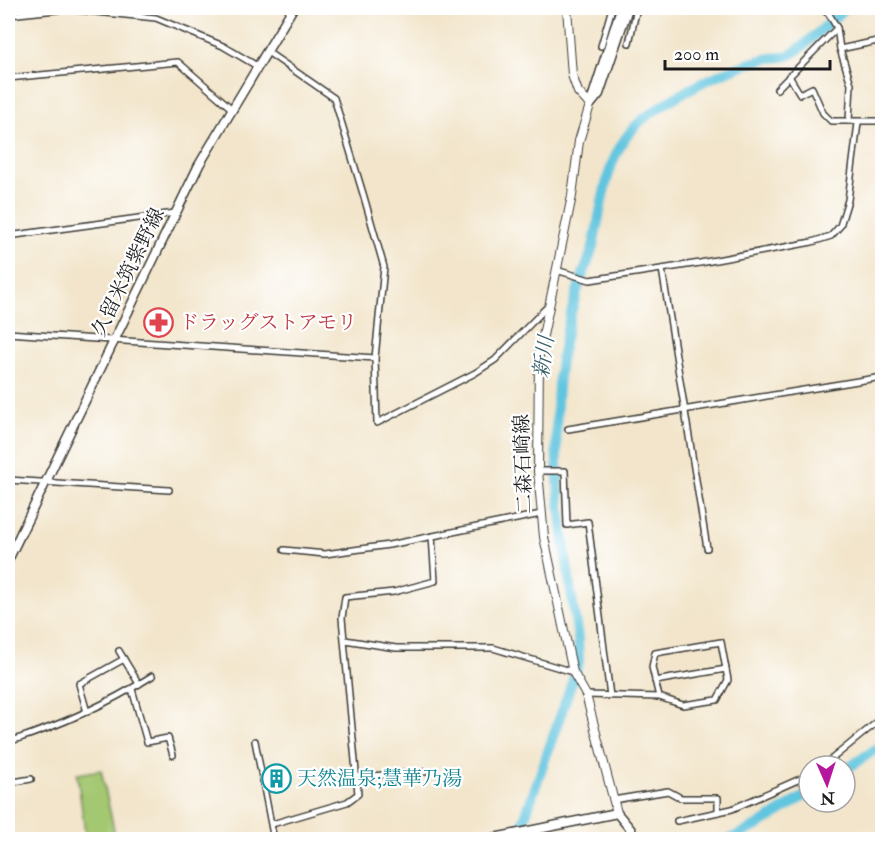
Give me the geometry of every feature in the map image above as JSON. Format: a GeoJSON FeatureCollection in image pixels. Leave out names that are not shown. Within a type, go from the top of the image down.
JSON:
{"type":"FeatureCollection","features":[{"type":"Feature","properties":{"kind":"main road","name":"久留米筑紫野線"},"geometry":{"type":"LineString","coordinates":[[8,560],[199,165],[293,8]]}},
{"type":"Feature","properties":{"kind":"main road"},"geometry":{"type":"LineString","coordinates":[[567,8],[572,75],[578,92],[590,105]]}},
{"type":"Feature","properties":{"kind":"main road"},"geometry":{"type":"LineString","coordinates":[[590,105],[621,8]]}},
{"type":"Feature","properties":{"kind":"main road"},"geometry":{"type":"LineString","coordinates":[[590,105],[603,84],[628,8]]}},
{"type":"Feature","properties":{"kind":"main road","name":"二森石崎線"},"geometry":{"type":"LineString","coordinates":[[590,105],[579,141],[572,196],[548,306],[538,367],[538,471],[541,514],[573,672],[586,695],[616,813]]}},
{"type":"Feature","properties":{"kind":"main road"},"geometry":{"type":"LineString","coordinates":[[484,840],[616,813],[635,840]]}},
{"type":"Feature","properties":{"kind":"street"},"geometry":{"type":"LineString","coordinates":[[601,46],[612,8]]}},
{"type":"Feature","properties":{"kind":"street"},"geometry":{"type":"LineString","coordinates":[[629,43],[637,8]]}},
{"type":"Feature","properties":{"kind":"street"},"geometry":{"type":"LineString","coordinates":[[820,8],[829,14],[837,28],[840,49],[851,84],[849,121]]}},
{"type":"Feature","properties":{"kind":"street"},"geometry":{"type":"LineString","coordinates":[[8,15],[66,9],[156,18],[223,46],[257,66]]}},
{"type":"Feature","properties":{"kind":"street"},"geometry":{"type":"LineString","coordinates":[[777,89],[837,28]]}},
{"type":"Feature","properties":{"kind":"street"},"geometry":{"type":"LineString","coordinates":[[840,49],[882,40]]}},
{"type":"Feature","properties":{"kind":"street"},"geometry":{"type":"LineString","coordinates":[[267,51],[334,98],[384,267],[375,358],[376,423],[475,373],[495,360],[548,306]]}},
{"type":"Feature","properties":{"kind":"street"},"geometry":{"type":"LineString","coordinates":[[8,78],[178,62],[232,109]]}},
{"type":"Feature","properties":{"kind":"street"},"geometry":{"type":"LineString","coordinates":[[789,76],[800,94],[812,88],[826,118],[858,123],[882,121]]}},
{"type":"Feature","properties":{"kind":"street"},"geometry":{"type":"LineString","coordinates":[[556,270],[590,280],[812,242],[836,232],[848,200],[858,123]]}},
{"type":"Feature","properties":{"kind":"street"},"geometry":{"type":"LineString","coordinates":[[8,236],[175,213]]}},
{"type":"Feature","properties":{"kind":"street"},"geometry":{"type":"LineString","coordinates":[[662,269],[706,548]]}},
{"type":"Feature","properties":{"kind":"street"},"geometry":{"type":"LineString","coordinates":[[8,333],[375,358]]}},
{"type":"Feature","properties":{"kind":"street"},"geometry":{"type":"LineString","coordinates":[[568,429],[882,377]]}},
{"type":"Feature","properties":{"kind":"street"},"geometry":{"type":"LineString","coordinates":[[538,471],[565,471],[567,525],[588,522],[610,696]]}},
{"type":"Feature","properties":{"kind":"street"},"geometry":{"type":"LineString","coordinates":[[8,480],[169,490]]}},
{"type":"Feature","properties":{"kind":"street"},"geometry":{"type":"LineString","coordinates":[[284,550],[325,554],[541,514]]}},
{"type":"Feature","properties":{"kind":"street"},"geometry":{"type":"LineString","coordinates":[[272,824],[347,802],[358,794],[342,618],[345,597],[394,592],[435,581],[432,536]]}},
{"type":"Feature","properties":{"kind":"street"},"geometry":{"type":"LineString","coordinates":[[345,640],[396,648],[492,648],[573,672]]}},
{"type":"Feature","properties":{"kind":"street"},"geometry":{"type":"LineString","coordinates":[[586,695],[659,697],[683,705],[717,700],[728,681],[721,642],[655,654],[652,667],[659,697]]}},
{"type":"Feature","properties":{"kind":"street"},"geometry":{"type":"LineString","coordinates":[[119,651],[139,684]]}},
{"type":"Feature","properties":{"kind":"street"},"geometry":{"type":"LineString","coordinates":[[87,712],[79,684],[124,659]]}},
{"type":"Feature","properties":{"kind":"street"},"geometry":{"type":"LineString","coordinates":[[655,681],[726,669]]}},
{"type":"Feature","properties":{"kind":"street"},"geometry":{"type":"LineString","coordinates":[[8,742],[87,712],[152,676]]}},
{"type":"Feature","properties":{"kind":"street"},"geometry":{"type":"LineString","coordinates":[[132,689],[147,742],[168,738],[173,755]]}},
{"type":"Feature","properties":{"kind":"street"},"geometry":{"type":"LineString","coordinates":[[838,754],[882,718]]}},
{"type":"Feature","properties":{"kind":"street"},"geometry":{"type":"LineString","coordinates":[[255,741],[274,840]]}},
{"type":"Feature","properties":{"kind":"street"},"geometry":{"type":"LineString","coordinates":[[357,777],[425,772]]}},
{"type":"Feature","properties":{"kind":"street"},"geometry":{"type":"LineString","coordinates":[[8,783],[31,779]]}},
{"type":"Feature","properties":{"kind":"street"},"geometry":{"type":"LineString","coordinates":[[677,821],[718,812],[765,796],[797,780]]}},
{"type":"Feature","properties":{"kind":"street"},"geometry":{"type":"LineString","coordinates":[[613,800],[668,791],[681,798],[718,798],[718,812]]}},
{"type":"Feature","properties":{"kind":"green space"},"geometry":{"type":"Polygon","coordinates":[[[101,770],[116,839],[86,839],[77,774],[101,770]]]}},
{"type":"Feature","properties":{"kind":"waterway","name":"新川"},"geometry":{"type":"LineString","coordinates":[[517,840],[579,662],[578,638],[559,499],[557,394],[561,359],[569,322],[579,285],[593,248],[604,190],[615,157],[633,128],[660,107],[703,82],[733,69],[793,53],[846,8]]}},
{"type":"Feature","properties":{"kind":"waterway"},"geometry":{"type":"LineString","coordinates":[[857,762],[882,745]]}},
{"type":"Feature","properties":{"kind":"waterway"},"geometry":{"type":"LineString","coordinates":[[728,840],[759,825],[797,801]]}},
{"type":"Feature","properties":{"kind":"railway"},"geometry":{"type":"LineString","coordinates":[[844,840],[859,836],[882,837]]}},
{"type":"Feature","properties":{"kind":"place","name":"ドラッグストアモリ"},"geometry":{"type":"Point","coordinates":[158,322]}},
{"type":"Feature","properties":{"kind":"place","name":"天然温泉;慧華乃湯"},"geometry":{"type":"Point","coordinates":[276,778]}}]}
